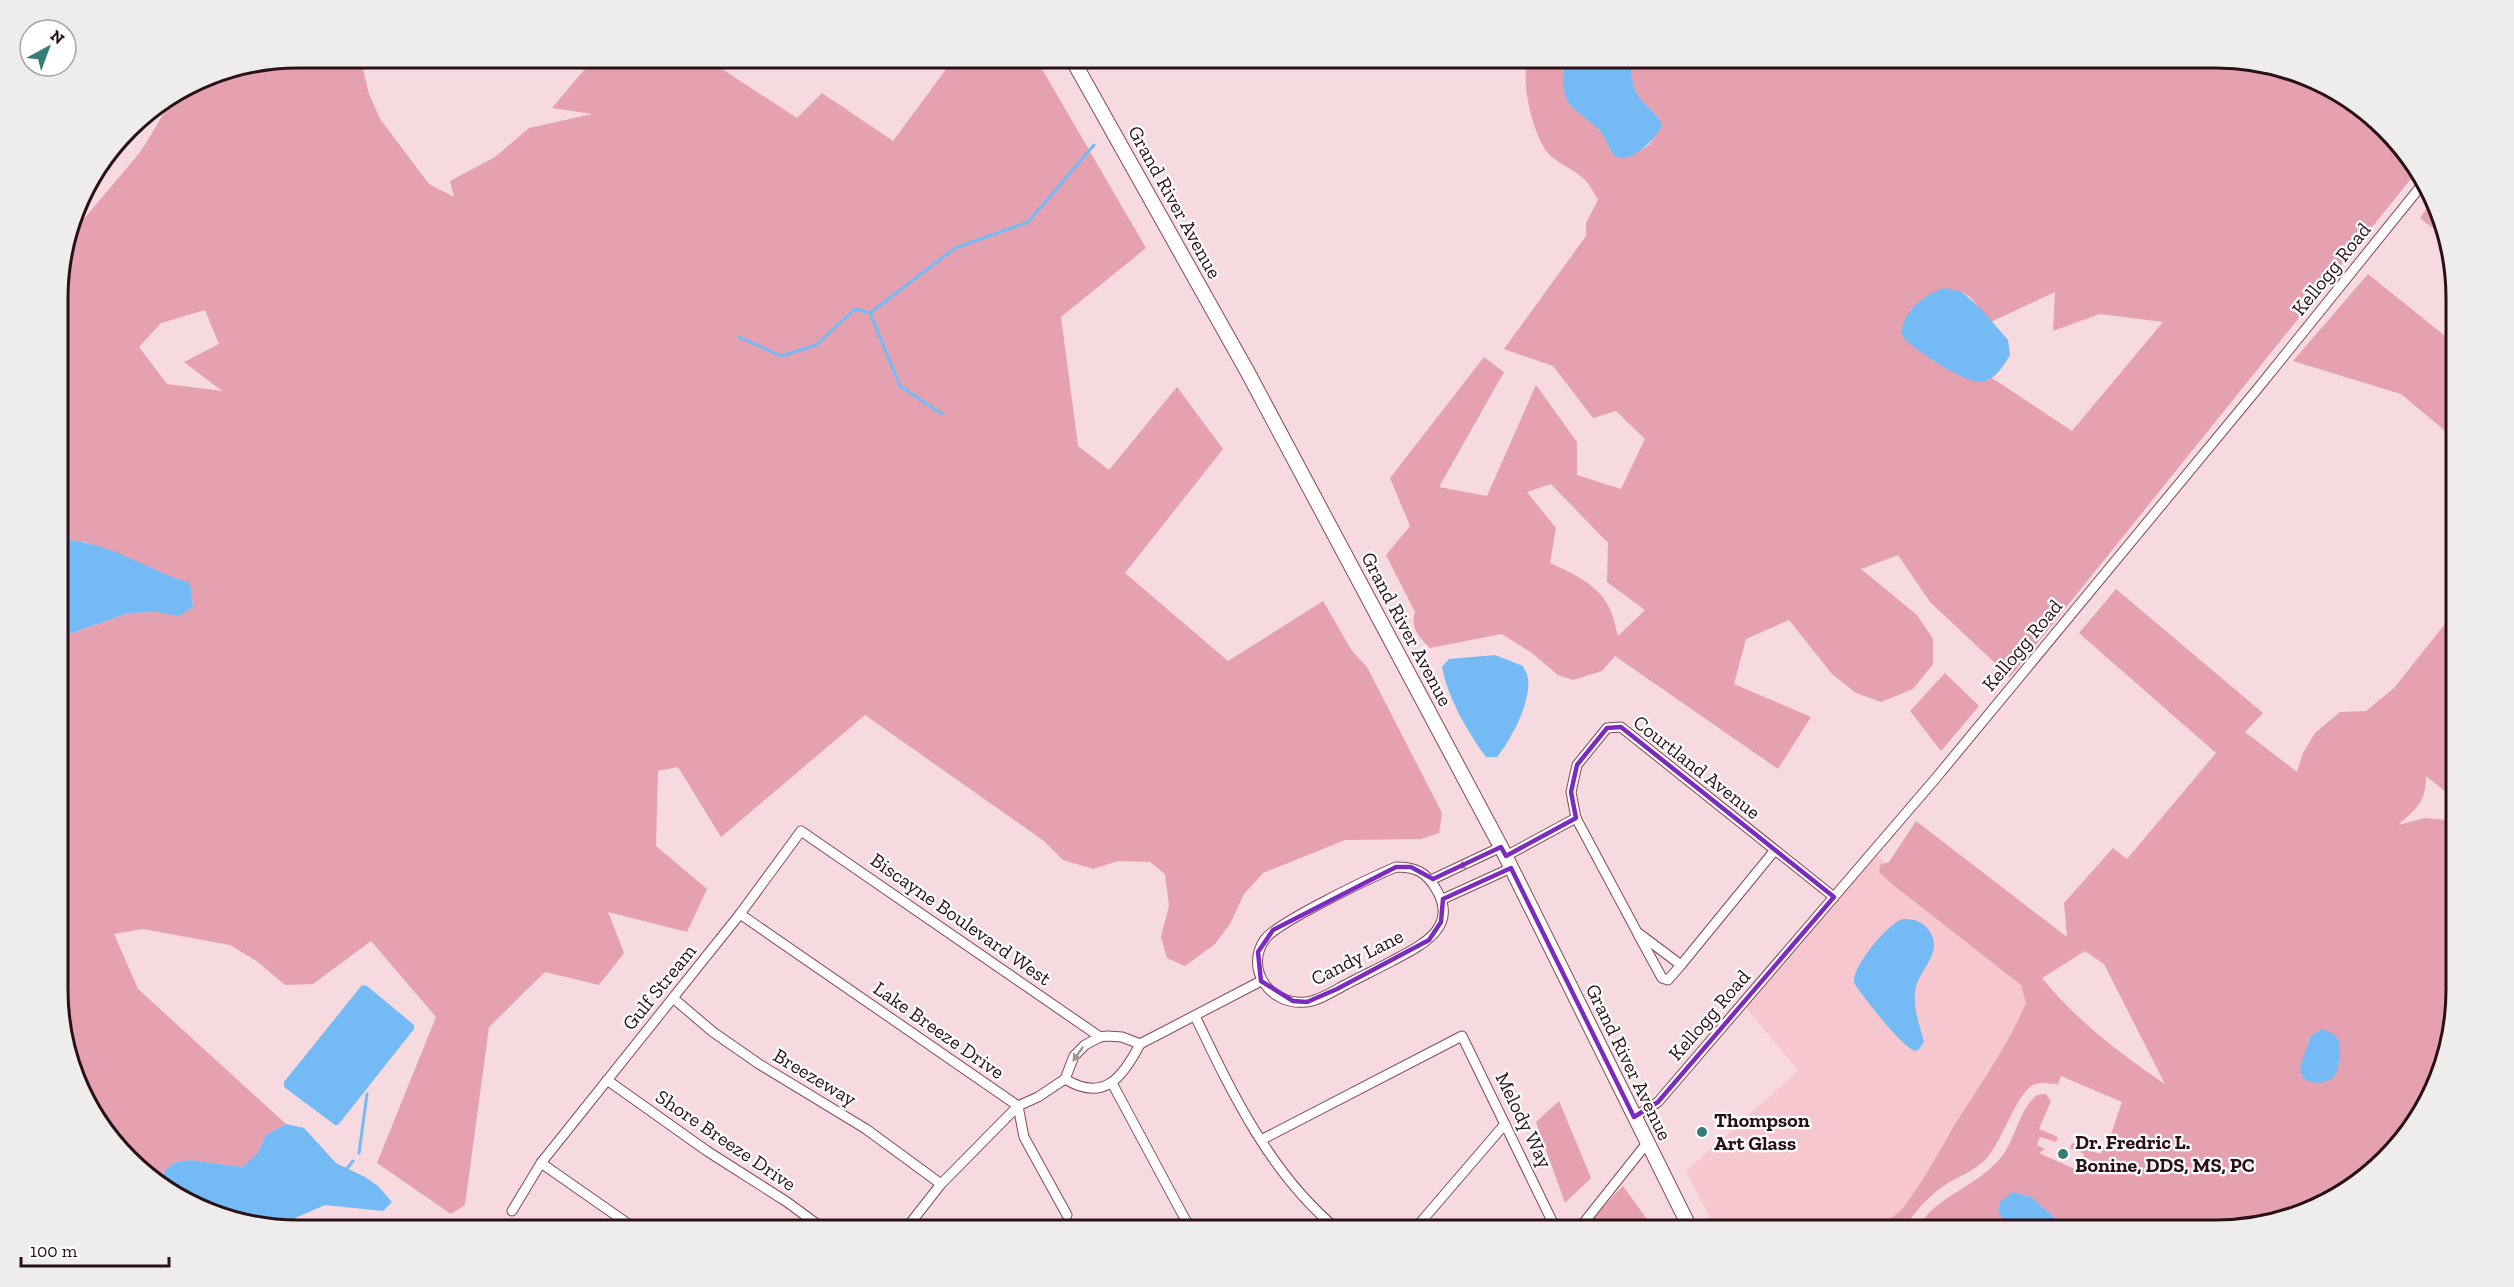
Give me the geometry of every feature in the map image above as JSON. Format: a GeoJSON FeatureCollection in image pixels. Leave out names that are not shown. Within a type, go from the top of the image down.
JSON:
{"type":"FeatureCollection","features":[{"type":"Feature","properties":{"kind":"main road","name":"Grand River Avenue"},"geometry":{"type":"LineString","coordinates":[[1077,68],[1247,371],[1506,857],[1686,1220]]}},
{"type":"Feature","properties":{"kind":"street","name":"Kellogg Road"},"geometry":{"type":"LineString","coordinates":[[1634,1118],[1658,1102],[1942,770],[2259,387],[2419,189]]}},
{"type":"Feature","properties":{"kind":"street","name":"Courtland Avenue"},"geometry":{"type":"LineString","coordinates":[[1775,850],[1668,980],[1662,978],[1576,818],[1572,792],[1577,765],[1607,728],[1621,727],[1834,897]]}},
{"type":"Feature","properties":{"kind":"street"},"geometry":{"type":"LineString","coordinates":[[1065,1079],[1078,1087],[1091,1090],[1112,1083],[1122,1075],[1140,1044],[1261,981],[1258,971],[1258,952],[1273,930],[1396,867],[1412,867],[1421,871],[1431,880],[1443,899],[1506,857],[1576,818]]}},
{"type":"Feature","properties":{"kind":"street","name":"Gulf Stream"},"geometry":{"type":"LineString","coordinates":[[512,1210],[542,1162],[740,914],[801,831]]}},
{"type":"Feature","properties":{"kind":"street","name":"Biscayne Boulevard West"},"geometry":{"type":"LineString","coordinates":[[801,831],[1100,1037]]}},
{"type":"Feature","properties":{"kind":"street"},"geometry":{"type":"LineString","coordinates":[[1431,880],[1506,857]]}},
{"type":"Feature","properties":{"kind":"street","name":"Candy Lane"},"geometry":{"type":"LineString","coordinates":[[1261,981],[1274,993],[1293,1001],[1307,1002],[1337,989],[1429,940],[1441,922],[1444,911],[1443,899]]}},
{"type":"Feature","properties":{"kind":"street","name":"Lake Breeze Drive"},"geometry":{"type":"LineString","coordinates":[[740,914],[1018,1106]]}},
{"type":"Feature","properties":{"kind":"street","name":"Courtland Avenue"},"geometry":{"type":"LineString","coordinates":[[1637,932],[1681,964]]}},
{"type":"Feature","properties":{"kind":"street","name":"Breezeway"},"geometry":{"type":"LineString","coordinates":[[673,998],[713,1032],[759,1064],[866,1129],[941,1184]]}},
{"type":"Feature","properties":{"kind":"street"},"geometry":{"type":"LineString","coordinates":[[1195,1016],[1226,1081],[1274,1162],[1317,1213],[1326,1220]]}},
{"type":"Feature","properties":{"kind":"street"},"geometry":{"type":"LineString","coordinates":[[913,1220],[941,1184],[1018,1106],[1038,1097],[1065,1079],[1074,1056],[1085,1045],[1100,1037],[1122,1036],[1140,1044]]}},
{"type":"Feature","properties":{"kind":"street","name":"Melody Way"},"geometry":{"type":"LineString","coordinates":[[1261,1140],[1462,1036],[1552,1220]]}},
{"type":"Feature","properties":{"kind":"street","name":"Shore Breeze Drive"},"geometry":{"type":"LineString","coordinates":[[607,1080],[810,1220]]}},
{"type":"Feature","properties":{"kind":"street"},"geometry":{"type":"LineString","coordinates":[[1112,1083],[1186,1220]]}},
{"type":"Feature","properties":{"kind":"street"},"geometry":{"type":"LineString","coordinates":[[1018,1106],[1024,1137],[1067,1215]]}},
{"type":"Feature","properties":{"kind":"street"},"geometry":{"type":"LineString","coordinates":[[1423,1220],[1505,1124]]}},
{"type":"Feature","properties":{"kind":"street"},"geometry":{"type":"LineString","coordinates":[[1586,1220],[1647,1143]]}},
{"type":"Feature","properties":{"kind":"street"},"geometry":{"type":"LineString","coordinates":[[542,1162],[623,1220]]}},
{"type":"Feature","properties":{"kind":"highlighted area"},"geometry":{"type":"Polygon","coordinates":[[[1621,727],[1834,897],[1658,1102],[1634,1117],[1511,868],[1443,899],[1441,922],[1429,940],[1337,989],[1307,1002],[1293,1001],[1261,981],[1258,952],[1273,930],[1396,867],[1411,867],[1433,879],[1501,847],[1506,856],[1576,818],[1571,792],[1577,765],[1607,728],[1621,727]]]}},
{"type":"Feature","properties":{"kind":"shaded area"},"geometry":{"type":"Polygon","coordinates":[[[283,68],[363,68],[369,94],[380,119],[429,184],[454,197],[450,181],[495,157],[529,128],[592,114],[552,108],[586,68],[721,68],[797,118],[822,93],[893,141],[947,68],[1041,68],[1146,248],[1061,317],[1078,446],[1109,470],[1177,387],[1223,449],[1125,573],[1228,661],[1323,601],[1352,651],[1367,667],[1442,813],[1439,833],[1421,839],[1345,840],[1263,873],[1244,894],[1230,924],[1215,944],[1185,966],[1167,958],[1161,937],[1169,906],[1165,874],[1150,862],[1118,861],[1093,869],[1063,860],[1044,841],[865,715],[721,837],[678,767],[658,771],[656,846],[707,889],[687,932],[608,912],[624,953],[599,985],[545,972],[489,1027],[465,1205],[451,1214],[377,1163],[436,1017],[371,941],[313,984],[285,985],[258,962],[230,945],[143,929],[114,934],[138,989],[286,1124],[266,1135],[257,1154],[242,1167],[190,1160],[173,1163],[162,1175],[125,1141],[98,1104],[75,1049],[69,1019],[68,633],[70,634],[129,613],[156,612],[179,615],[193,607],[190,584],[85,542],[68,540],[68,283],[75,238],[80,224],[136,157],[166,110],[196,91],[238,75],[283,68]],[[205,310],[161,323],[139,347],[167,384],[222,391],[184,362],[219,344],[205,310]]]}},
{"type":"Feature","properties":{"kind":"shaded area"},"geometry":{"type":"Polygon","coordinates":[[[1527,68],[1565,68],[1564,81],[1573,100],[1603,134],[1611,152],[1627,158],[1649,145],[1662,125],[1635,90],[1631,68],[2246,69],[2276,75],[2304,85],[2344,106],[2379,135],[2412,177],[2010,677],[1930,602],[1898,555],[1861,569],[1917,615],[1933,639],[1933,664],[1913,689],[1881,702],[1856,693],[1832,674],[1789,620],[1746,639],[1734,684],[1811,717],[1778,769],[1615,656],[1602,671],[1573,680],[1558,675],[1532,653],[1502,634],[1430,648],[1416,632],[1415,612],[1386,555],[1410,526],[1390,478],[1484,357],[1504,372],[1439,487],[1487,496],[1536,385],[1577,442],[1577,475],[1621,489],[1645,439],[1616,411],[1593,418],[1553,366],[1504,349],[1586,236],[1586,223],[1598,200],[1585,180],[1551,156],[1542,144],[1532,119],[1526,91],[1527,68]],[[1962,292],[1986,381],[1992,378],[2072,431],[2163,322],[2100,314],[2053,331],[2055,292],[1991,322],[1970,297],[1962,292]],[[1551,484],[1527,492],[1556,528],[1550,563],[1579,577],[1596,590],[1609,607],[1618,636],[1645,610],[1607,582],[1608,543],[1551,484]]]}},
{"type":"Feature","properties":{"kind":"shaded area"},"geometry":{"type":"Polygon","coordinates":[[[2428,207],[2436,231],[2420,218],[2428,207]]]}},
{"type":"Feature","properties":{"kind":"shaded area"},"geometry":{"type":"Polygon","coordinates":[[[2368,274],[2446,337],[2446,432],[2401,394],[2293,361],[2368,274]]]}},
{"type":"Feature","properties":{"kind":"shaded area"},"geometry":{"type":"Polygon","coordinates":[[[2116,589],[2263,713],[2245,732],[2297,772],[2303,753],[2315,733],[2340,712],[2366,711],[2394,688],[2446,623],[2446,792],[2426,776],[2426,785],[2419,804],[2398,825],[2425,818],[2446,820],[2445,1019],[2439,1049],[2429,1077],[2408,1117],[2379,1152],[2344,1181],[2318,1196],[2276,1212],[2246,1218],[2216,1220],[2057,1220],[2031,1197],[2013,1192],[2005,1220],[1922,1220],[1933,1209],[1997,1162],[2008,1146],[2025,1110],[2037,1095],[2046,1094],[2051,1101],[2039,1129],[2058,1137],[2056,1142],[2040,1137],[2037,1145],[2045,1149],[2039,1153],[2077,1170],[2079,1168],[2086,1171],[2091,1160],[2070,1148],[2072,1143],[2100,1154],[2112,1131],[2122,1102],[2061,1076],[2058,1084],[2038,1083],[2028,1089],[2015,1107],[1991,1153],[1984,1161],[1935,1193],[1910,1220],[1888,1220],[1901,1210],[1916,1189],[2003,1049],[2026,1003],[2021,985],[1892,884],[1879,872],[1880,865],[1889,862],[1916,821],[2067,937],[2064,903],[2113,848],[2127,859],[2216,753],[2079,633],[2116,589]],[[2085,951],[2042,978],[2055,994],[2099,1036],[2165,1084],[2104,964],[2085,951]],[[2310,1037],[2301,1076],[2313,1082],[2339,1064],[2339,1042],[2310,1037]]]}},
{"type":"Feature","properties":{"kind":"shaded area"},"geometry":{"type":"Polygon","coordinates":[[[1945,673],[1979,706],[1941,751],[1910,711],[1945,673]]]}},
{"type":"Feature","properties":{"kind":"shaded area"},"geometry":{"type":"Polygon","coordinates":[[[1875,854],[2047,991],[1904,1220],[1711,1220],[1686,1171],[1798,1071],[1745,1006],[1875,854]]]}},
{"type":"Feature","properties":{"kind":"shaded area"},"geometry":{"type":"Polygon","coordinates":[[[1559,1101],[1591,1178],[1565,1203],[1536,1122],[1559,1101]]]}},
{"type":"Feature","properties":{"kind":"shaded area"},"geometry":{"type":"Polygon","coordinates":[[[1623,1186],[1648,1220],[1591,1220],[1623,1186]]]}},
{"type":"Feature","properties":{"kind":"water"},"geometry":{"type":"Polygon","coordinates":[[[1565,68],[1631,68],[1635,90],[1662,125],[1655,136],[1637,153],[1630,157],[1617,157],[1602,133],[1568,102],[1563,85],[1565,68]]]}},
{"type":"Feature","properties":{"kind":"water"},"geometry":{"type":"Polygon","coordinates":[[[1945,288],[1962,292],[1982,310],[2008,340],[2010,355],[1990,379],[1980,382],[1972,381],[1950,371],[1914,347],[1901,334],[1910,311],[1922,299],[1945,288]]]}},
{"type":"Feature","properties":{"kind":"water"},"geometry":{"type":"Polygon","coordinates":[[[68,540],[79,541],[125,556],[190,583],[193,607],[179,616],[156,612],[129,613],[69,634],[68,540]]]}},
{"type":"Feature","properties":{"kind":"water"},"geometry":{"type":"Polygon","coordinates":[[[1495,655],[1523,666],[1528,677],[1528,688],[1519,720],[1508,741],[1497,757],[1486,757],[1459,714],[1442,667],[1449,659],[1495,655]]]}},
{"type":"Feature","properties":{"kind":"water"},"geometry":{"type":"Polygon","coordinates":[[[1902,919],[1922,923],[1932,937],[1934,945],[1930,960],[1917,983],[1915,992],[1916,1011],[1924,1042],[1915,1051],[1892,1031],[1854,983],[1864,957],[1888,929],[1902,919]]]}},
{"type":"Feature","properties":{"kind":"water"},"geometry":{"type":"Polygon","coordinates":[[[362,985],[367,986],[414,1025],[414,1029],[338,1125],[335,1125],[284,1087],[284,1082],[362,985]]]}},
{"type":"Feature","properties":{"kind":"water"},"geometry":{"type":"Polygon","coordinates":[[[2321,1029],[2338,1039],[2339,1058],[2334,1077],[2314,1083],[2301,1075],[2300,1069],[2310,1037],[2321,1029]]]}},
{"type":"Feature","properties":{"kind":"water"},"geometry":{"type":"Polygon","coordinates":[[[286,1124],[304,1128],[336,1163],[378,1186],[392,1202],[383,1211],[325,1205],[291,1220],[268,1218],[238,1212],[210,1202],[183,1189],[162,1175],[173,1163],[190,1160],[242,1167],[257,1154],[266,1135],[286,1124]]]}},
{"type":"Feature","properties":{"kind":"water"},"geometry":{"type":"Polygon","coordinates":[[[2013,1192],[2031,1197],[2057,1220],[2003,1220],[1998,1211],[2000,1202],[2013,1192]]]}},
{"type":"Feature","properties":{"kind":"waterway"},"geometry":{"type":"LineString","coordinates":[[739,337],[781,356],[816,345],[855,309],[870,313],[955,248],[1028,222],[1094,145]]}},
{"type":"Feature","properties":{"kind":"waterway"},"geometry":{"type":"LineString","coordinates":[[870,313],[900,386],[942,414]]}},
{"type":"Feature","properties":{"kind":"waterway"},"geometry":{"type":"LineString","coordinates":[[359,1153],[367,1094]]}},
{"type":"Feature","properties":{"kind":"waterway"},"geometry":{"type":"LineString","coordinates":[[345,1171],[353,1161]]}},
{"type":"Feature","properties":{"kind":"place","name":"Thompson Art Glass"},"geometry":{"type":"Point","coordinates":[1702,1132]}},
{"type":"Feature","properties":{"kind":"place","name":"Dr. Fredric L. Bonine, DDS, MS, PC"},"geometry":{"type":"Point","coordinates":[2063,1154]}}]}
